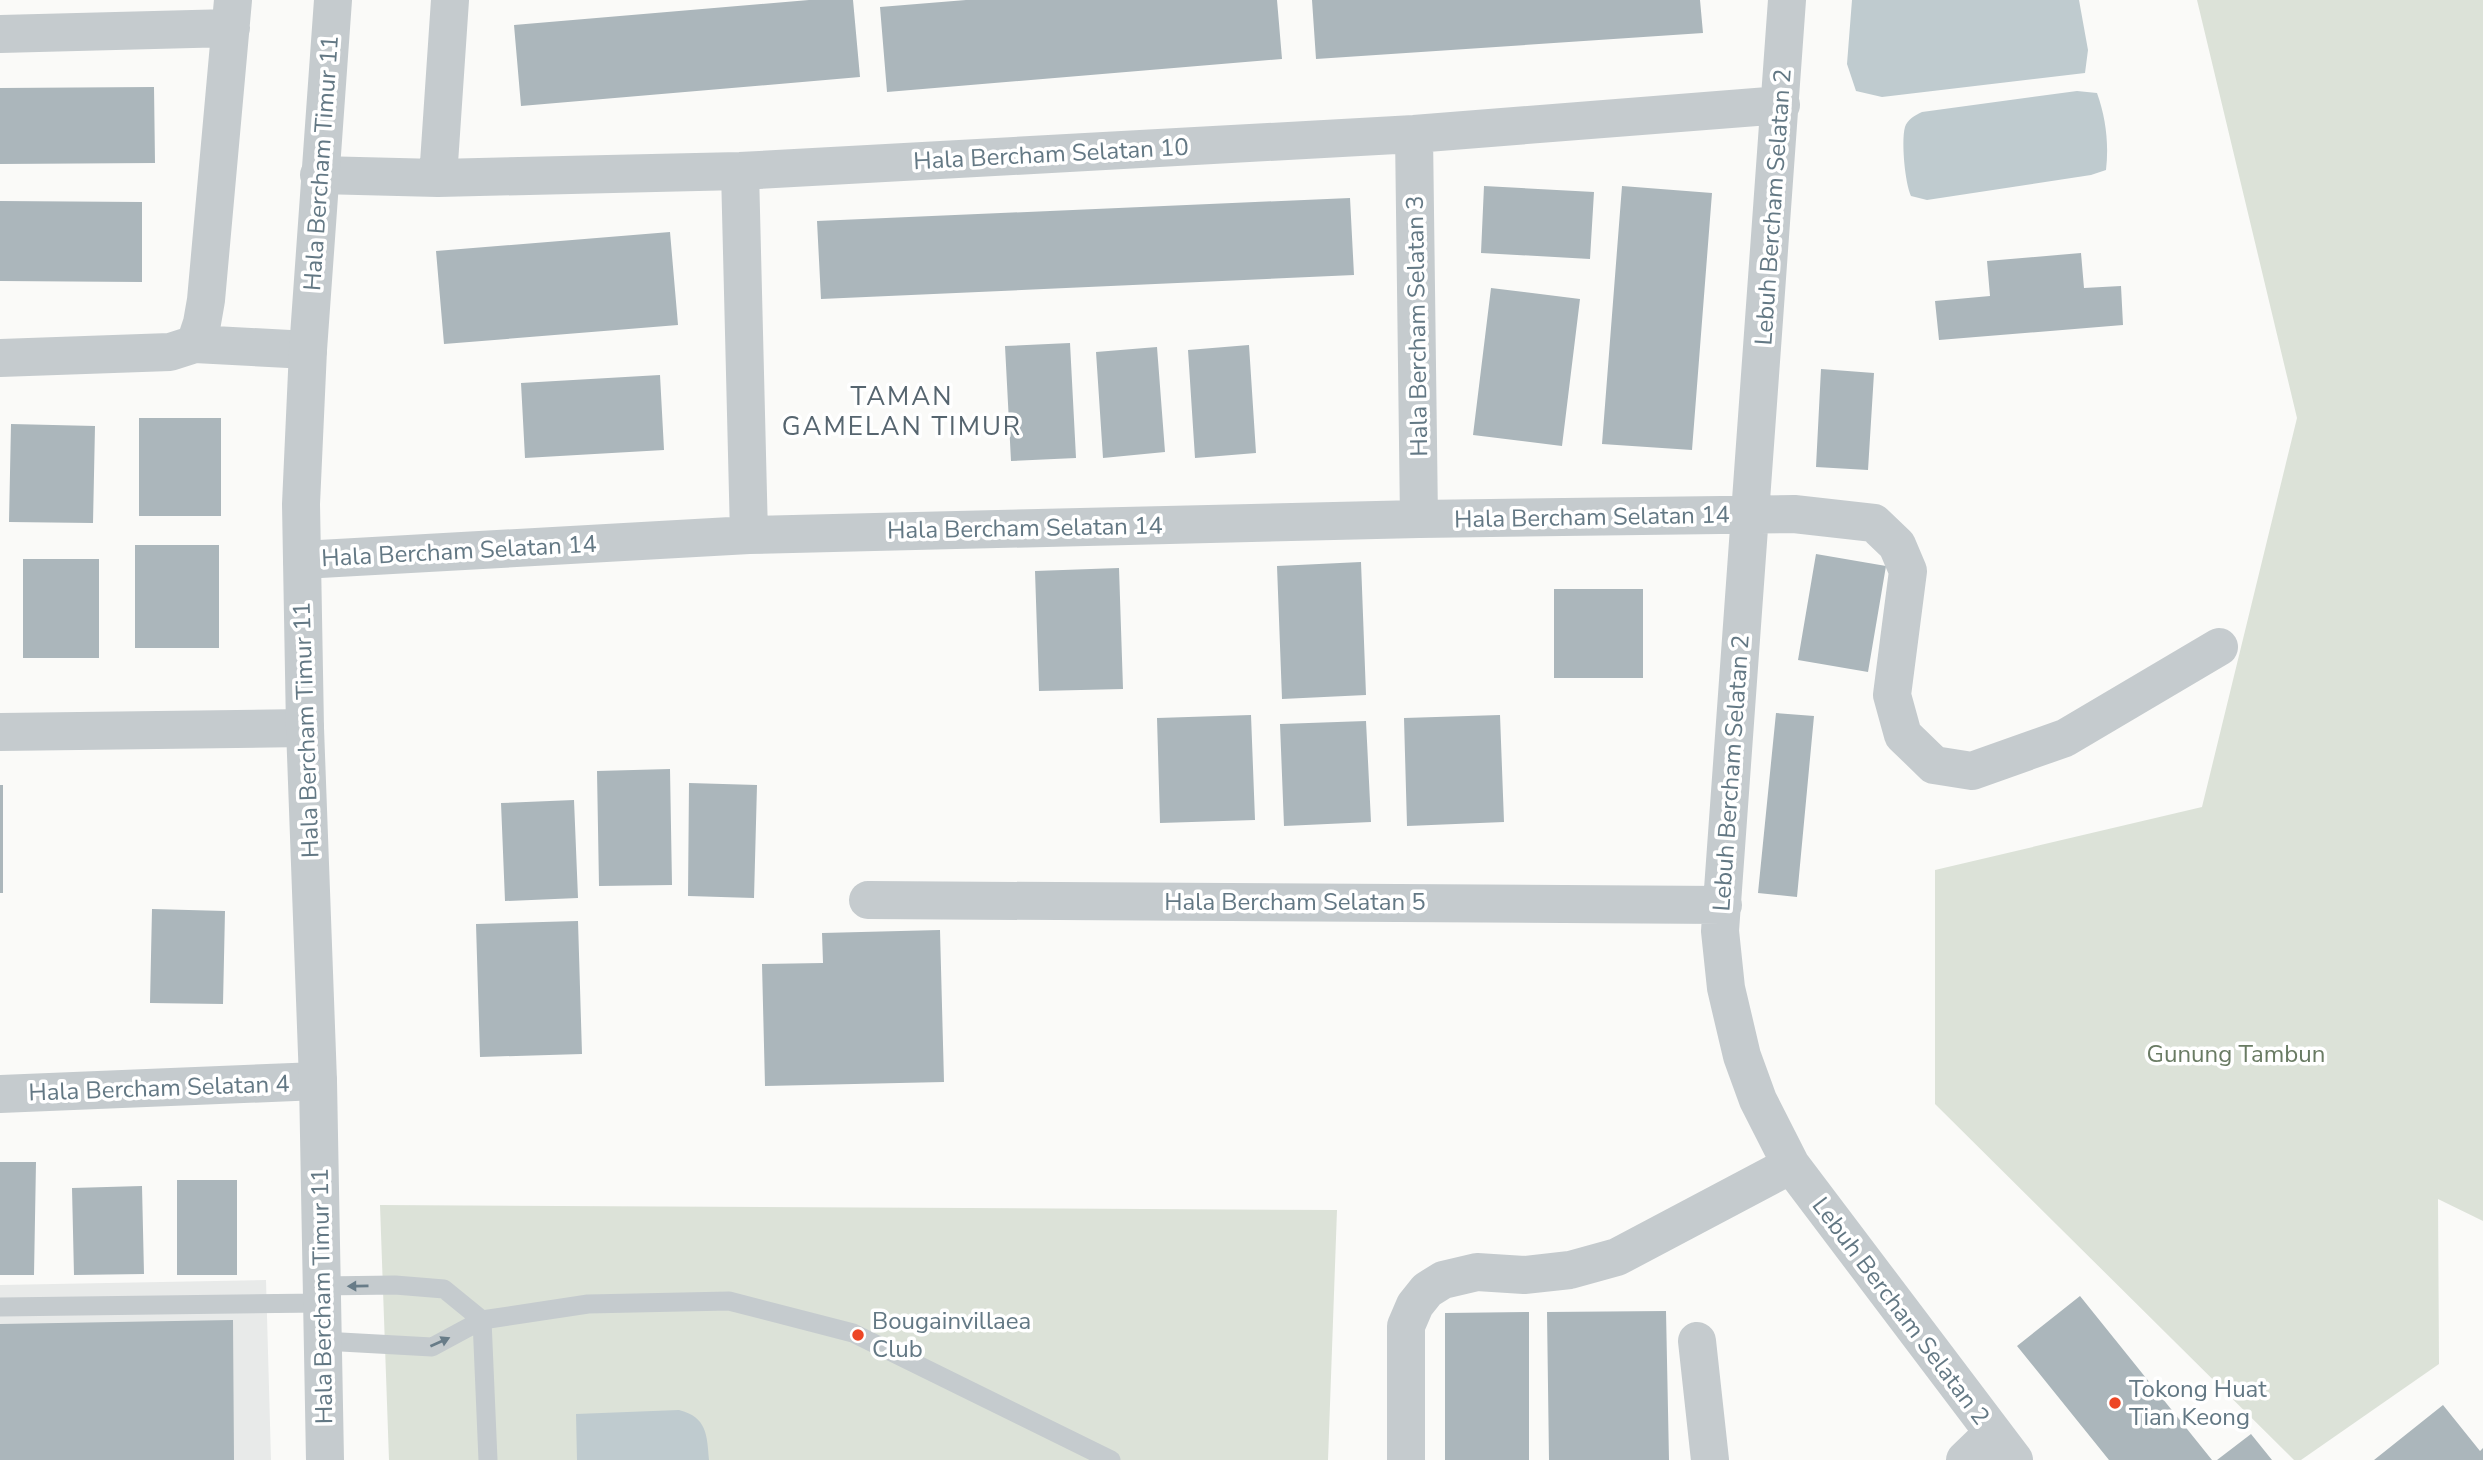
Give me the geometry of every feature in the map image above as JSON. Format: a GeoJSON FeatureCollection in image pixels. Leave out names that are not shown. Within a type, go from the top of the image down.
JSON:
{"type":"FeatureCollection","features":[{"type":"Feature","properties":{"kind":"street","name":"Hala Bercham Timur 11"},"geometry":{"type":"LineString","coordinates":[[325,1460],[318,1082],[305,728],[301,504],[307,350],[333,0]]}},
{"type":"Feature","properties":{"kind":"street"},"geometry":{"type":"LineString","coordinates":[[438,178],[450,0]]}},
{"type":"Feature","properties":{"kind":"street","name":"Lebuh Bercham Selatan 2"},"geometry":{"type":"LineString","coordinates":[[1787,0],[1720,930],[1726,988],[1742,1056],[1758,1100],[1791,1164],[2003,1447]]}},
{"type":"Feature","properties":{"kind":"street"},"geometry":{"type":"LineString","coordinates":[[0,34],[232,14],[206,300],[202,323],[183,348]]}},
{"type":"Feature","properties":{"kind":"street","name":"Hala Bercham Selatan 10"},"geometry":{"type":"LineString","coordinates":[[319,176],[438,178],[740,171],[1414,134],[1781,106]]}},
{"type":"Feature","properties":{"kind":"street","name":"Hala Bercham Selatan 3"},"geometry":{"type":"LineString","coordinates":[[1414,134],[1419,519]]}},
{"type":"Feature","properties":{"kind":"street"},"geometry":{"type":"LineString","coordinates":[[740,171],[748,535]]}},
{"type":"Feature","properties":{"kind":"street"},"geometry":{"type":"LineString","coordinates":[[0,358],[183,348],[307,350]]}},
{"type":"Feature","properties":{"kind":"street","name":"Hala Bercham Selatan 14"},"geometry":{"type":"LineString","coordinates":[[302,560],[748,535],[1419,519],[1794,514],[1874,523],[1897,545],[1908,570],[1892,695],[1903,735],[1934,765],[1972,771],[2065,738],[2218,647]]}},
{"type":"Feature","properties":{"kind":"street"},"geometry":{"type":"LineString","coordinates":[[0,732],[305,728]]}},
{"type":"Feature","properties":{"kind":"street","name":"Hala Bercham Selatan 5"},"geometry":{"type":"LineString","coordinates":[[868,900],[1723,905]]}},
{"type":"Feature","properties":{"kind":"street","name":"Hala Bercham Selatan 4"},"geometry":{"type":"LineString","coordinates":[[0,1094],[318,1082]]}},
{"type":"Feature","properties":{"kind":"street"},"geometry":{"type":"LineString","coordinates":[[1406,1460],[1406,1326],[1415,1305],[1427,1290],[1443,1280],[1477,1272],[1524,1275],[1570,1270],[1617,1257],[1791,1164]]}},
{"type":"Feature","properties":{"kind":"street"},"geometry":{"type":"LineString","coordinates":[[1697,1341],[1710,1460]]}},
{"type":"Feature","properties":{"kind":"street"},"geometry":{"type":"LineString","coordinates":[[1965,1460],[2003,1447]]}},
{"type":"Feature","properties":{"kind":"lane"},"geometry":{"type":"LineString","coordinates":[[0,1307],[321,1295],[395,1286],[444,1289],[482,1321],[488,1460]]}},
{"type":"Feature","properties":{"kind":"lane"},"geometry":{"type":"LineString","coordinates":[[323,1341],[432,1347],[482,1321],[588,1304],[729,1301],[853,1333],[1111,1460]]}},
{"type":"Feature","properties":{"kind":"shaded area"},"geometry":{"type":"Polygon","coordinates":[[[1852,0],[2079,0],[2088,50],[2085,73],[1882,97],[1856,91],[1847,64],[1852,0]]]}},
{"type":"Feature","properties":{"kind":"shaded area"},"geometry":{"type":"Polygon","coordinates":[[[2077,91],[2097,93],[2106,131],[2106,170],[2091,175],[1927,200],[1911,196],[1905,172],[1903,142],[1906,124],[1914,116],[1922,112],[2077,91]]]}},
{"type":"Feature","properties":{"kind":"shaded area"},"geometry":{"type":"Polygon","coordinates":[[[266,1280],[271,1460],[0,1460],[0,1285],[266,1280]]]}},
{"type":"Feature","properties":{"kind":"shaded area"},"geometry":{"type":"Polygon","coordinates":[[[679,1410],[695,1417],[704,1428],[709,1460],[577,1460],[576,1414],[679,1410]]]}},
{"type":"Feature","properties":{"kind":"green space","name":"Gunung Tambun"},"geometry":{"type":"Polygon","coordinates":[[[2197,0],[2483,0],[2483,1221],[2438,1199],[2439,1364],[2301,1460],[2294,1460],[1935,1104],[1935,870],[2202,807],[2297,418],[2197,0]]]}},
{"type":"Feature","properties":{"kind":"green space","name":"Bougainvillaea Club"},"geometry":{"type":"Polygon","coordinates":[[[380,1205],[1337,1210],[1328,1460],[389,1460],[380,1205]]]}},
{"type":"Feature","properties":{"kind":"building"},"geometry":{"type":"Polygon","coordinates":[[[809,0],[853,0],[860,77],[521,106],[514,25],[809,0]]]}},
{"type":"Feature","properties":{"kind":"building"},"geometry":{"type":"Polygon","coordinates":[[[966,0],[1277,0],[1282,59],[887,92],[880,7],[966,0]]]}},
{"type":"Feature","properties":{"kind":"building"},"geometry":{"type":"Polygon","coordinates":[[[1312,0],[1700,0],[1703,33],[1316,59],[1312,0]]]}},
{"type":"Feature","properties":{"kind":"building"},"geometry":{"type":"Polygon","coordinates":[[[154,87],[155,163],[0,164],[0,88],[154,87]]]}},
{"type":"Feature","properties":{"kind":"building"},"geometry":{"type":"Polygon","coordinates":[[[1484,186],[1594,192],[1590,259],[1481,253],[1484,186]]]}},
{"type":"Feature","properties":{"kind":"building"},"geometry":{"type":"Polygon","coordinates":[[[1622,186],[1712,193],[1692,450],[1602,444],[1622,186]]]}},
{"type":"Feature","properties":{"kind":"building"},"geometry":{"type":"Polygon","coordinates":[[[1350,198],[1354,275],[821,299],[817,221],[1350,198]]]}},
{"type":"Feature","properties":{"kind":"building"},"geometry":{"type":"Polygon","coordinates":[[[0,201],[142,202],[142,282],[0,281],[0,201]]]}},
{"type":"Feature","properties":{"kind":"building"},"geometry":{"type":"Polygon","coordinates":[[[670,232],[678,325],[444,344],[436,251],[670,232]]]}},
{"type":"Feature","properties":{"kind":"building"},"geometry":{"type":"Polygon","coordinates":[[[2081,253],[2084,288],[2121,286],[2123,325],[1939,340],[1935,301],[1990,296],[1987,261],[2081,253]]]}},
{"type":"Feature","properties":{"kind":"building"},"geometry":{"type":"Polygon","coordinates":[[[1491,288],[1580,299],[1562,446],[1473,435],[1491,288]]]}},
{"type":"Feature","properties":{"kind":"building"},"geometry":{"type":"Polygon","coordinates":[[[1070,343],[1076,458],[1011,461],[1005,346],[1070,343]]]}},
{"type":"Feature","properties":{"kind":"building"},"geometry":{"type":"Polygon","coordinates":[[[1249,345],[1256,453],[1195,458],[1188,350],[1249,345]]]}},
{"type":"Feature","properties":{"kind":"building"},"geometry":{"type":"Polygon","coordinates":[[[1157,347],[1165,452],[1103,458],[1096,352],[1157,347]]]}},
{"type":"Feature","properties":{"kind":"building"},"geometry":{"type":"Polygon","coordinates":[[[1821,369],[1874,373],[1868,470],[1816,467],[1821,369]]]}},
{"type":"Feature","properties":{"kind":"building"},"geometry":{"type":"Polygon","coordinates":[[[660,375],[664,450],[525,458],[521,383],[660,375]]]}},
{"type":"Feature","properties":{"kind":"building"},"geometry":{"type":"Polygon","coordinates":[[[139,418],[221,418],[221,516],[139,516],[139,418]]]}},
{"type":"Feature","properties":{"kind":"building"},"geometry":{"type":"Polygon","coordinates":[[[11,424],[95,426],[93,523],[9,522],[11,424]]]}},
{"type":"Feature","properties":{"kind":"building"},"geometry":{"type":"Polygon","coordinates":[[[135,545],[219,545],[219,648],[135,648],[135,545]]]}},
{"type":"Feature","properties":{"kind":"building"},"geometry":{"type":"Polygon","coordinates":[[[1816,554],[1886,566],[1868,672],[1798,660],[1816,554]]]}},
{"type":"Feature","properties":{"kind":"building"},"geometry":{"type":"Polygon","coordinates":[[[23,559],[99,559],[99,658],[23,658],[23,559]]]}},
{"type":"Feature","properties":{"kind":"building"},"geometry":{"type":"Polygon","coordinates":[[[1361,562],[1366,695],[1282,699],[1277,566],[1361,562]]]}},
{"type":"Feature","properties":{"kind":"building"},"geometry":{"type":"Polygon","coordinates":[[[1119,568],[1123,689],[1039,691],[1035,571],[1119,568]]]}},
{"type":"Feature","properties":{"kind":"building"},"geometry":{"type":"Polygon","coordinates":[[[1554,589],[1643,589],[1643,678],[1554,678],[1554,589]]]}},
{"type":"Feature","properties":{"kind":"building"},"geometry":{"type":"Polygon","coordinates":[[[1776,713],[1814,716],[1797,897],[1758,893],[1776,713]]]}},
{"type":"Feature","properties":{"kind":"building"},"geometry":{"type":"Polygon","coordinates":[[[1251,715],[1255,820],[1160,823],[1157,718],[1251,715]]]}},
{"type":"Feature","properties":{"kind":"building"},"geometry":{"type":"Polygon","coordinates":[[[1500,715],[1504,822],[1407,826],[1404,718],[1500,715]]]}},
{"type":"Feature","properties":{"kind":"building"},"geometry":{"type":"Polygon","coordinates":[[[1366,721],[1371,822],[1284,826],[1280,724],[1366,721]]]}},
{"type":"Feature","properties":{"kind":"building"},"geometry":{"type":"Polygon","coordinates":[[[670,769],[672,885],[599,886],[597,771],[670,769]]]}},
{"type":"Feature","properties":{"kind":"building"},"geometry":{"type":"Polygon","coordinates":[[[689,783],[757,785],[754,898],[688,896],[689,783]]]}},
{"type":"Feature","properties":{"kind":"building"},"geometry":{"type":"Polygon","coordinates":[[[0,785],[3,785],[3,893],[0,893],[0,785]]]}},
{"type":"Feature","properties":{"kind":"building"},"geometry":{"type":"Polygon","coordinates":[[[574,800],[578,898],[505,901],[501,803],[574,800]]]}},
{"type":"Feature","properties":{"kind":"building"},"geometry":{"type":"Polygon","coordinates":[[[152,909],[225,911],[223,1004],[150,1003],[152,909]]]}},
{"type":"Feature","properties":{"kind":"building"},"geometry":{"type":"Polygon","coordinates":[[[578,921],[582,1054],[480,1057],[476,924],[578,921]]]}},
{"type":"Feature","properties":{"kind":"building"},"geometry":{"type":"Polygon","coordinates":[[[940,930],[944,1082],[765,1086],[762,964],[823,963],[822,933],[940,930]]]}},
{"type":"Feature","properties":{"kind":"building"},"geometry":{"type":"Polygon","coordinates":[[[0,1162],[36,1162],[34,1275],[0,1275],[0,1162]]]}},
{"type":"Feature","properties":{"kind":"building"},"geometry":{"type":"Polygon","coordinates":[[[177,1180],[237,1180],[237,1275],[177,1275],[177,1180]]]}},
{"type":"Feature","properties":{"kind":"building"},"geometry":{"type":"Polygon","coordinates":[[[142,1186],[144,1274],[74,1275],[72,1188],[142,1186]]]}},
{"type":"Feature","properties":{"kind":"building","name":"Tokong Huat Tian Keong"},"geometry":{"type":"Polygon","coordinates":[[[2080,1296],[2212,1460],[2109,1460],[2017,1346],[2080,1296]]]}},
{"type":"Feature","properties":{"kind":"building"},"geometry":{"type":"Polygon","coordinates":[[[1666,1311],[1669,1460],[1549,1460],[1547,1312],[1666,1311]]]}},
{"type":"Feature","properties":{"kind":"building"},"geometry":{"type":"Polygon","coordinates":[[[1529,1312],[1529,1460],[1445,1460],[1445,1313],[1529,1312]]]}},
{"type":"Feature","properties":{"kind":"building"},"geometry":{"type":"Polygon","coordinates":[[[233,1320],[234,1460],[0,1460],[0,1324],[233,1320]]]}},
{"type":"Feature","properties":{"kind":"building"},"geometry":{"type":"Polygon","coordinates":[[[2443,1405],[2480,1451],[2483,1448],[2483,1460],[2374,1460],[2443,1405]]]}},
{"type":"Feature","properties":{"kind":"building","name":"Tokong Huat Tian Keong"},"geometry":{"type":"Polygon","coordinates":[[[2251,1434],[2272,1460],[2217,1460],[2251,1434]]]}},
{"type":"Feature","properties":{"kind":"place","name":"Bougainvillaea Club"},"geometry":{"type":"Point","coordinates":[858,1335]}},
{"type":"Feature","properties":{"kind":"place","name":"Tokong Huat Tian Keong"},"geometry":{"type":"Point","coordinates":[2115,1403]}},
{"type":"Feature","properties":{"kind":"district","name":"TAMAN GAMELAN TIMUR"},"geometry":{"type":"Point","coordinates":[902,411]}}]}
